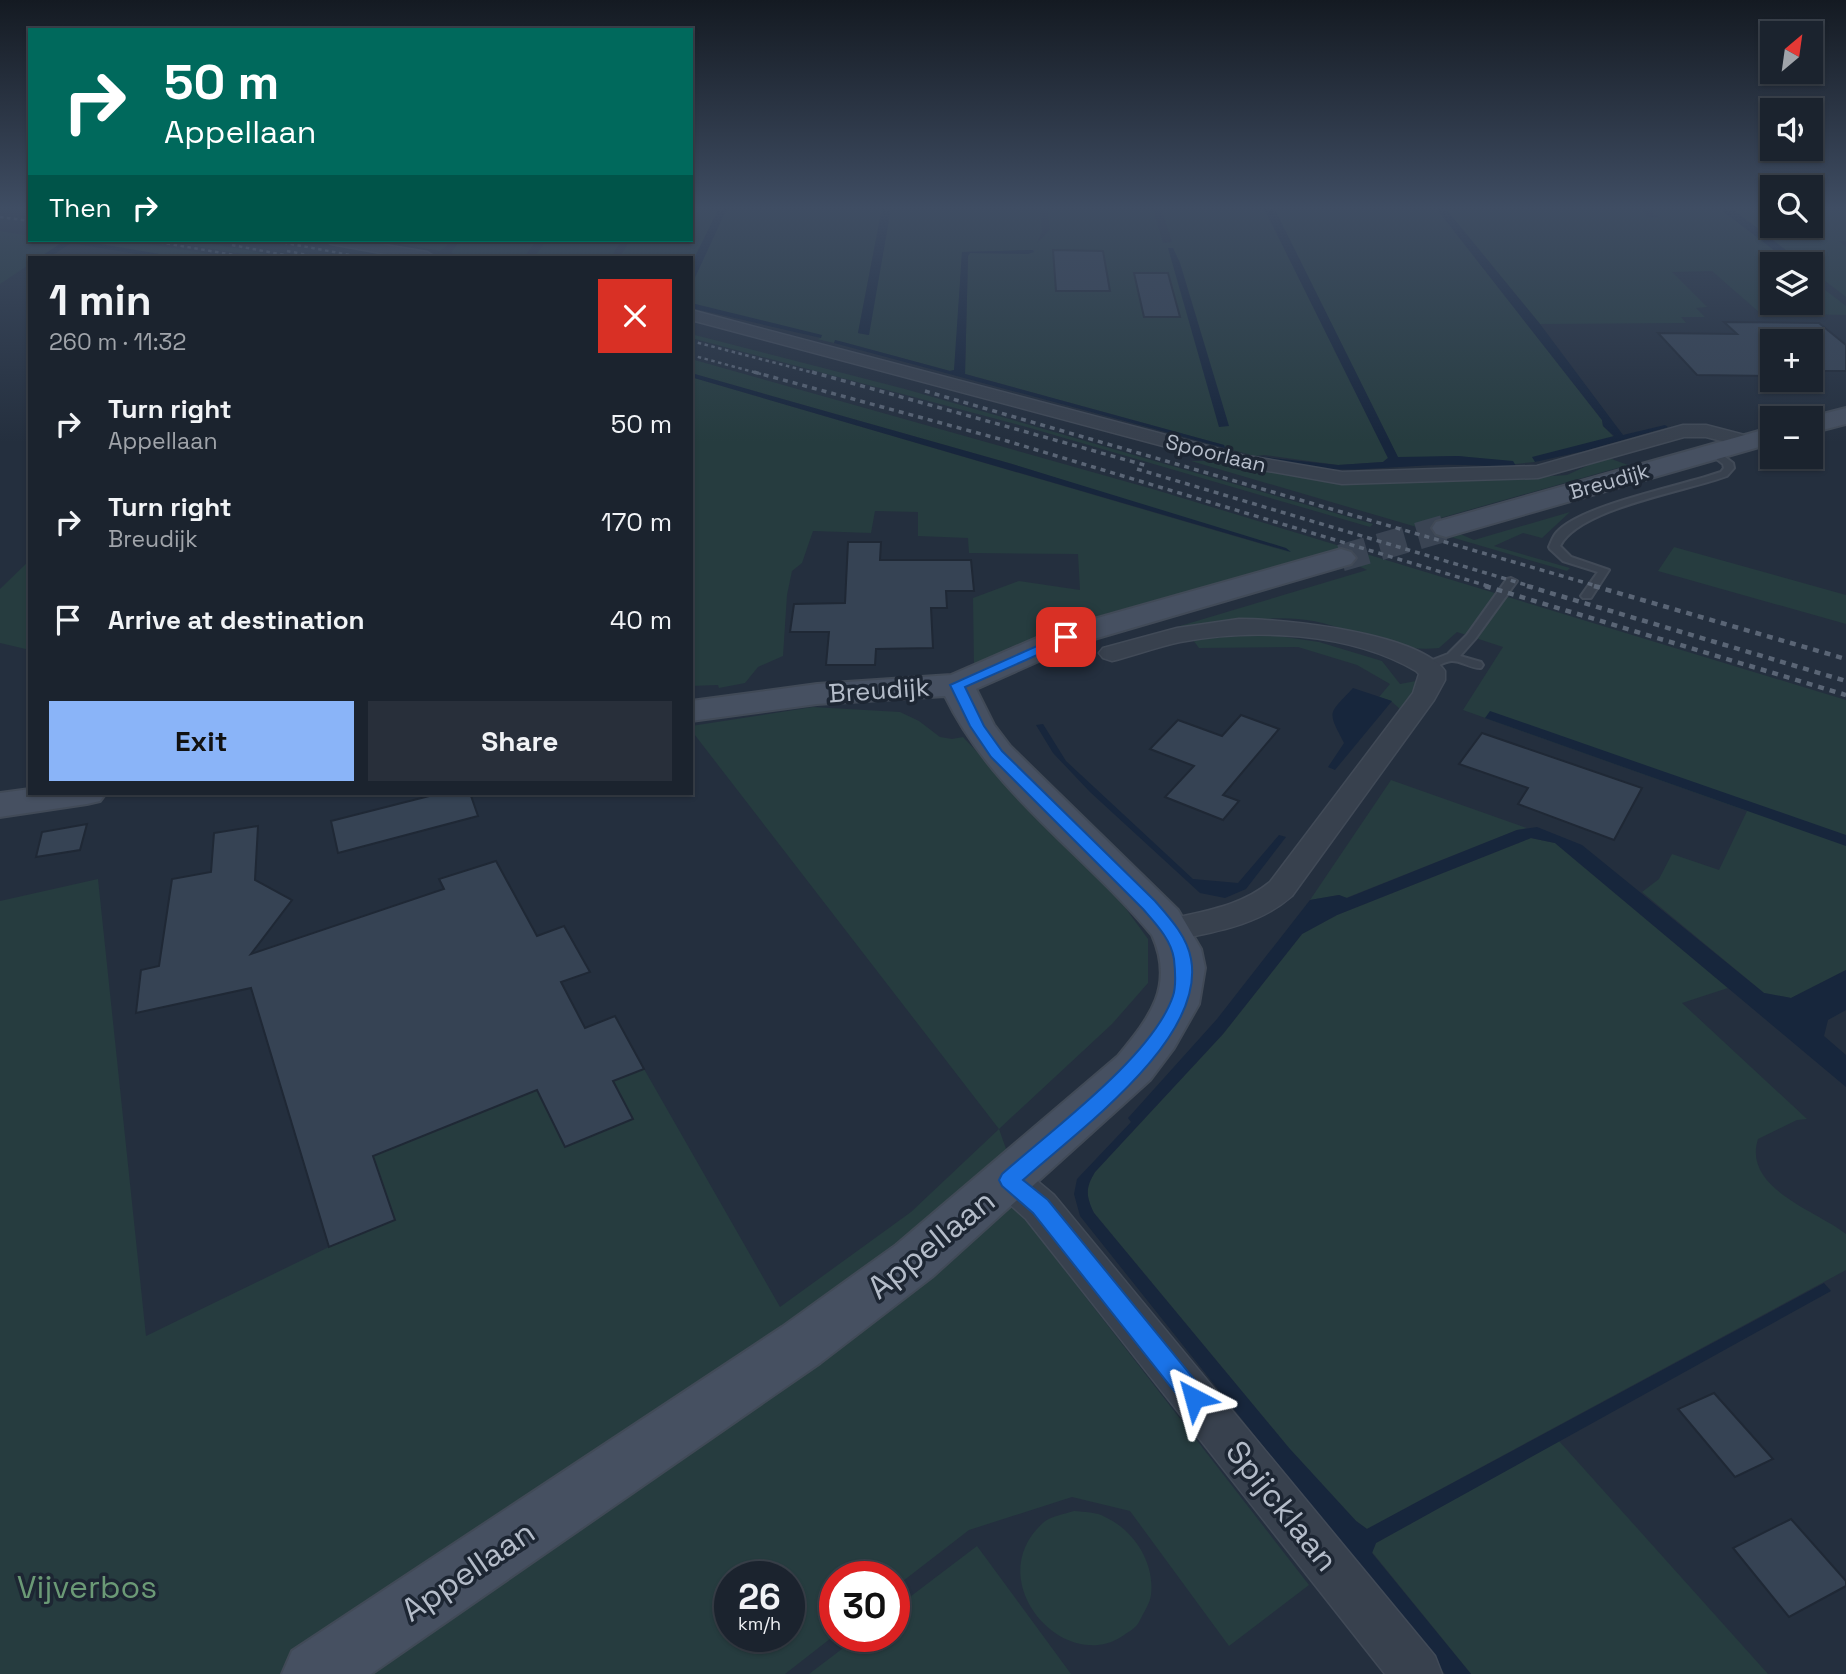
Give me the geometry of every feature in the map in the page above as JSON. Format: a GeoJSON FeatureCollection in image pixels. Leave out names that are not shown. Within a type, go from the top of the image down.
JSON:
{"type":"FeatureCollection","features":[{"type":"Feature","properties":{"kind":"street","name":"Spoorlaan"},"geometry":{"type":"LineString","coordinates":[[693,315],[1241,461],[1331,477],[1538,472],[1694,430],[1760,439]]}},
{"type":"Feature","properties":{"kind":"street"},"geometry":{"type":"LineString","coordinates":[[1823,422],[1846,416]]}},
{"type":"Feature","properties":{"kind":"street","name":"Breudijk"},"geometry":{"type":"LineString","coordinates":[[1446,528],[1760,439]]}},
{"type":"Feature","properties":{"kind":"street","name":"Breudijk"},"geometry":{"type":"LineString","coordinates":[[693,711],[817,694],[957,685],[1066,637],[1341,558]]}},
{"type":"Feature","properties":{"kind":"street"},"geometry":{"type":"LineString","coordinates":[[1112,653],[1192,630],[1261,625],[1325,633],[1439,662],[1432,671],[1433,680],[1425,694],[1281,889],[1269,901],[1250,912],[1170,930]]}},
{"type":"Feature","properties":{"kind":"street","name":"Appellaan"},"geometry":{"type":"LineString","coordinates":[[315,1674],[801,1345],[914,1261],[1135,1068],[1163,1034],[1182,995],[1183,958],[1170,930],[1149,905],[997,754],[977,726],[957,685]]}},
{"type":"Feature","properties":{"kind":"street"},"geometry":{"type":"LineString","coordinates":[[0,805],[73,795]]}},
{"type":"Feature","properties":{"kind":"street","name":"Spijcklaan"},"geometry":{"type":"LineString","coordinates":[[1009,1180],[1040,1207],[1417,1674]]}},
{"type":"Feature","properties":{"kind":"lane"},"geometry":{"type":"LineString","coordinates":[[1587,596],[1604,570],[1559,554],[1554,547],[1559,533],[1567,526],[1601,512],[1724,474],[1729,468],[1728,463],[1713,452]]}},
{"type":"Feature","properties":{"kind":"lane"},"geometry":{"type":"LineString","coordinates":[[1439,662],[1471,636],[1511,581]]}},
{"type":"Feature","properties":{"kind":"lane"},"geometry":{"type":"LineString","coordinates":[[1439,662],[1478,665]]}},
{"type":"Feature","properties":{"kind":"green space"},"geometry":{"type":"Polygon","coordinates":[[[693,286],[867,286],[858,333],[868,335],[877,286],[960,286],[955,370],[950,371],[839,341],[834,343],[817,339],[821,338],[693,304],[693,286]]]}},
{"type":"Feature","properties":{"kind":"green space"},"geometry":{"type":"Polygon","coordinates":[[[967,286],[1303,286],[1388,458],[1383,462],[1338,465],[1256,456],[1262,458],[1225,448],[1224,445],[965,374],[967,286]]]}},
{"type":"Feature","properties":{"kind":"green space"},"geometry":{"type":"Polygon","coordinates":[[[1313,286],[1497,286],[1614,437],[1535,462],[1515,464],[1458,456],[1398,458],[1313,286]]]}},
{"type":"Feature","properties":{"kind":"green space"},"geometry":{"type":"Polygon","coordinates":[[[1509,286],[1686,286],[1707,307],[1696,308],[1705,317],[1681,317],[1686,323],[1540,324],[1509,286]]]}},
{"type":"Feature","properties":{"kind":"green space"},"geometry":{"type":"Polygon","coordinates":[[[1729,286],[1760,286],[1760,313],[1729,286]]]}},
{"type":"Feature","properties":{"kind":"green space"},"geometry":{"type":"Polygon","coordinates":[[[1832,286],[1846,286],[1846,297],[1832,286]]]}},
{"type":"Feature","properties":{"kind":"green space"},"geometry":{"type":"Polygon","coordinates":[[[1823,288],[1846,306],[1846,315],[1823,314],[1823,288]]]}},
{"type":"Feature","properties":{"kind":"green space"},"geometry":{"type":"Polygon","coordinates":[[[693,335],[905,389],[1373,524],[1370,527],[1030,428],[693,339],[693,335]]]}},
{"type":"Feature","properties":{"kind":"green space"},"geometry":{"type":"Polygon","coordinates":[[[693,360],[1156,490],[1846,700],[1846,970],[1791,998],[1764,993],[1642,892],[1659,879],[1672,854],[1719,870],[1747,811],[1463,710],[1503,647],[1457,632],[1439,648],[1403,647],[1334,626],[1277,618],[1206,626],[1113,646],[1367,570],[1329,552],[1098,616],[1079,626],[1010,647],[974,668],[973,598],[1019,581],[1080,590],[1078,554],[969,553],[968,538],[918,536],[918,512],[875,511],[871,533],[813,531],[802,563],[792,571],[787,595],[783,656],[758,667],[745,683],[719,688],[718,685],[693,686],[693,378],[1289,552],[1012,464],[693,374],[693,360]]]}},
{"type":"Feature","properties":{"kind":"green space"},"geometry":{"type":"Polygon","coordinates":[[[1606,457],[1628,465],[1430,521],[1474,540],[1570,512],[1542,538],[1523,533],[1494,546],[1570,568],[1567,571],[1191,461],[1213,461],[1249,470],[1252,467],[1330,480],[1567,475],[1606,457]]]}},
{"type":"Feature","properties":{"kind":"green space"},"geometry":{"type":"Polygon","coordinates":[[[1674,547],[1846,595],[1846,624],[1658,571],[1674,547]]]}},
{"type":"Feature","properties":{"kind":"green space"},"geometry":{"type":"Polygon","coordinates":[[[28,562],[28,650],[0,643],[0,589],[28,562]]]}},
{"type":"Feature","properties":{"kind":"green space"},"geometry":{"type":"Polygon","coordinates":[[[1258,633],[1319,642],[1382,661],[1400,684],[1416,681],[1416,694],[1401,710],[1391,701],[1379,697],[1390,684],[1357,665],[1298,647],[1199,648],[1193,640],[1258,633]]]}},
{"type":"Feature","properties":{"kind":"green space"},"geometry":{"type":"Polygon","coordinates":[[[813,707],[900,712],[919,721],[940,737],[963,737],[1124,906],[1148,939],[1148,983],[1112,1024],[999,1129],[693,733],[693,726],[813,707]]]}},
{"type":"Feature","properties":{"kind":"green space"},"geometry":{"type":"Polygon","coordinates":[[[1391,780],[1527,828],[1346,898],[1339,895],[1310,900],[1391,780]]]}},
{"type":"Feature","properties":{"kind":"green space"},"geometry":{"type":"Polygon","coordinates":[[[1531,838],[1555,843],[1728,988],[1682,1003],[1807,1119],[1797,1120],[1758,1139],[1756,1156],[1761,1172],[1771,1185],[1846,1234],[1846,1270],[1367,1529],[1356,1521],[1289,1448],[1094,1213],[1088,1197],[1088,1188],[1095,1172],[1223,1034],[1302,934],[1337,915],[1531,838]]]}},
{"type":"Feature","properties":{"kind":"green space","name":"Vijverbos"},"geometry":{"type":"Polygon","coordinates":[[[98,879],[146,1336],[329,1247],[395,1220],[373,1156],[537,1089],[565,1147],[633,1119],[613,1081],[644,1069],[780,1307],[911,1212],[999,1129],[1036,1233],[1309,1585],[1229,1646],[1130,1511],[1072,1497],[969,1530],[910,1576],[910,1561],[819,1561],[819,1647],[785,1674],[0,1674],[0,901],[98,879]]]}},
{"type":"Feature","properties":{"kind":"green space"},"geometry":{"type":"Polygon","coordinates":[[[1559,1441],[1768,1674],[1471,1674],[1372,1552],[1376,1543],[1559,1441]]]}},
{"type":"Feature","properties":{"kind":"green space"},"geometry":{"type":"Polygon","coordinates":[[[1074,1511],[1102,1515],[1125,1530],[1140,1549],[1150,1571],[1150,1598],[1139,1623],[1121,1637],[1098,1645],[1075,1643],[1054,1632],[1036,1615],[1024,1593],[1020,1569],[1026,1545],[1044,1522],[1074,1511]]]}},
{"type":"Feature","properties":{"kind":"green space"},"geometry":{"type":"Polygon","coordinates":[[[977,1546],[1071,1674],[809,1674],[838,1652],[910,1652],[910,1597],[977,1546]]]}},
{"type":"Feature","properties":{"kind":"water"},"geometry":{"type":"Polygon","coordinates":[[[867,286],[877,286],[869,335],[858,333],[867,286]]]}},
{"type":"Feature","properties":{"kind":"water"},"geometry":{"type":"Polygon","coordinates":[[[960,286],[967,286],[965,374],[1224,445],[1225,448],[834,343],[835,340],[954,370],[960,286]]]}},
{"type":"Feature","properties":{"kind":"water"},"geometry":{"type":"Polygon","coordinates":[[[1179,286],[1187,286],[1229,426],[1219,427],[1179,286]]]}},
{"type":"Feature","properties":{"kind":"water"},"geometry":{"type":"Polygon","coordinates":[[[1303,286],[1313,286],[1398,457],[1458,456],[1513,461],[1516,466],[1450,465],[1347,470],[1301,467],[1255,456],[1338,465],[1383,462],[1388,458],[1303,286]]]}},
{"type":"Feature","properties":{"kind":"water"},"geometry":{"type":"Polygon","coordinates":[[[1497,286],[1509,286],[1623,435],[1665,425],[1668,427],[1535,462],[1532,457],[1614,436],[1603,426],[1602,420],[1497,286]]]}},
{"type":"Feature","properties":{"kind":"water"},"geometry":{"type":"Polygon","coordinates":[[[693,303],[822,335],[821,338],[693,308],[693,303]]]}},
{"type":"Feature","properties":{"kind":"water"},"geometry":{"type":"Polygon","coordinates":[[[693,374],[1012,464],[1286,548],[1291,552],[693,378],[693,374]]]}},
{"type":"Feature","properties":{"kind":"water"},"geometry":{"type":"Polygon","coordinates":[[[1353,688],[1392,701],[1335,770],[1328,767],[1344,743],[1333,713],[1353,688]]]}},
{"type":"Feature","properties":{"kind":"water"},"geometry":{"type":"Polygon","coordinates":[[[1490,711],[1846,835],[1846,846],[1485,718],[1490,711]]]}},
{"type":"Feature","properties":{"kind":"water"},"geometry":{"type":"Polygon","coordinates":[[[1043,724],[1066,761],[1193,879],[1238,883],[1279,835],[1286,837],[1246,889],[1225,898],[1200,893],[1090,792],[1053,753],[1036,725],[1043,724]]]}},
{"type":"Feature","properties":{"kind":"water"},"geometry":{"type":"Polygon","coordinates":[[[1537,827],[1582,845],[1764,993],[1791,998],[1846,970],[1846,1010],[1828,1020],[1824,1036],[1846,1055],[1846,1087],[1555,843],[1531,838],[1337,915],[1302,934],[1223,1034],[1095,1172],[1088,1188],[1088,1197],[1094,1213],[1289,1448],[1356,1521],[1367,1529],[1824,1283],[1831,1291],[1376,1543],[1372,1553],[1471,1674],[1445,1674],[1080,1216],[1074,1194],[1077,1179],[1131,1122],[1128,1118],[1217,1019],[1310,900],[1339,895],[1347,898],[1517,830],[1537,827]]]}},
{"type":"Feature","properties":{"kind":"building"},"geometry":{"type":"Polygon","coordinates":[[[1056,286],[1109,286],[1110,291],[1056,291],[1056,286]]]}},
{"type":"Feature","properties":{"kind":"building"},"geometry":{"type":"Polygon","coordinates":[[[1137,286],[1172,286],[1180,317],[1144,317],[1137,286]]]}},
{"type":"Feature","properties":{"kind":"building"},"geometry":{"type":"Polygon","coordinates":[[[1724,322],[1819,323],[1846,345],[1846,371],[1823,371],[1823,329],[1760,329],[1760,376],[1697,375],[1658,333],[1737,334],[1724,322]]]}},
{"type":"Feature","properties":{"kind":"building"},"geometry":{"type":"Polygon","coordinates":[[[848,542],[881,542],[880,560],[971,560],[974,591],[946,591],[947,608],[931,608],[933,648],[876,649],[875,665],[826,665],[829,632],[790,632],[794,604],[845,603],[848,542]]]}},
{"type":"Feature","properties":{"kind":"building"},"geometry":{"type":"Polygon","coordinates":[[[1241,715],[1279,729],[1223,795],[1239,801],[1223,820],[1165,797],[1194,766],[1150,749],[1178,720],[1222,736],[1241,715]]]}},
{"type":"Feature","properties":{"kind":"building"},"geometry":{"type":"Polygon","coordinates":[[[1482,733],[1642,788],[1614,840],[1518,804],[1528,788],[1459,764],[1482,733]]]}},
{"type":"Feature","properties":{"kind":"building"},"geometry":{"type":"Polygon","coordinates":[[[433,795],[471,795],[478,816],[338,853],[331,821],[433,795]]]}},
{"type":"Feature","properties":{"kind":"building"},"geometry":{"type":"Polygon","coordinates":[[[87,824],[80,850],[36,857],[42,832],[87,824]]]}},
{"type":"Feature","properties":{"kind":"building"},"geometry":{"type":"Polygon","coordinates":[[[258,826],[255,880],[292,900],[251,954],[444,889],[439,879],[496,861],[537,936],[564,926],[590,972],[561,982],[585,1028],[615,1016],[644,1069],[613,1081],[633,1119],[565,1147],[537,1090],[373,1156],[395,1220],[329,1247],[251,988],[136,1013],[141,970],[159,966],[172,879],[211,872],[214,833],[258,826]]]}},
{"type":"Feature","properties":{"kind":"building"},"geometry":{"type":"Polygon","coordinates":[[[1714,1393],[1773,1459],[1735,1477],[1678,1409],[1714,1393]]]}},
{"type":"Feature","properties":{"kind":"building"},"geometry":{"type":"Polygon","coordinates":[[[1791,1519],[1846,1581],[1846,1586],[1789,1617],[1733,1548],[1791,1519]]]}},
{"type":"Feature","properties":{"kind":"tunnel"},"geometry":{"type":"LineString","coordinates":[[1341,558],[1446,528]]}},
{"type":"Feature","properties":{"kind":"railway"},"geometry":{"type":"LineString","coordinates":[[693,342],[818,374]]}},
{"type":"Feature","properties":{"kind":"railway"},"geometry":{"type":"LineString","coordinates":[[693,356],[761,374]]}},
{"type":"Feature","properties":{"kind":"railway"},"geometry":{"type":"LineString","coordinates":[[754,372],[1007,441],[1491,587]]}},
{"type":"Feature","properties":{"kind":"railway"},"geometry":{"type":"LineString","coordinates":[[812,372],[1148,466]]}},
{"type":"Feature","properties":{"kind":"railway"},"geometry":{"type":"LineString","coordinates":[[925,391],[1600,587]]}},
{"type":"Feature","properties":{"kind":"railway"},"geometry":{"type":"LineString","coordinates":[[1137,469],[1533,587]]}},
{"type":"Feature","properties":{"kind":"railway"},"geometry":{"type":"LineString","coordinates":[[1485,586],[1846,695]]}},
{"type":"Feature","properties":{"kind":"railway"},"geometry":{"type":"LineString","coordinates":[[1527,586],[1846,681]]}},
{"type":"Feature","properties":{"kind":"railway"},"geometry":{"type":"LineString","coordinates":[[1594,586],[1846,659]]}},
{"type":"Feature","properties":{"kind":"route"},"geometry":{"type":"LineString","coordinates":[[1066,637],[957,685],[977,726],[997,754],[1149,905],[1170,930],[1183,958],[1182,995],[1163,1034],[1135,1068],[1009,1180],[1040,1207],[1194,1398]]}}]}
